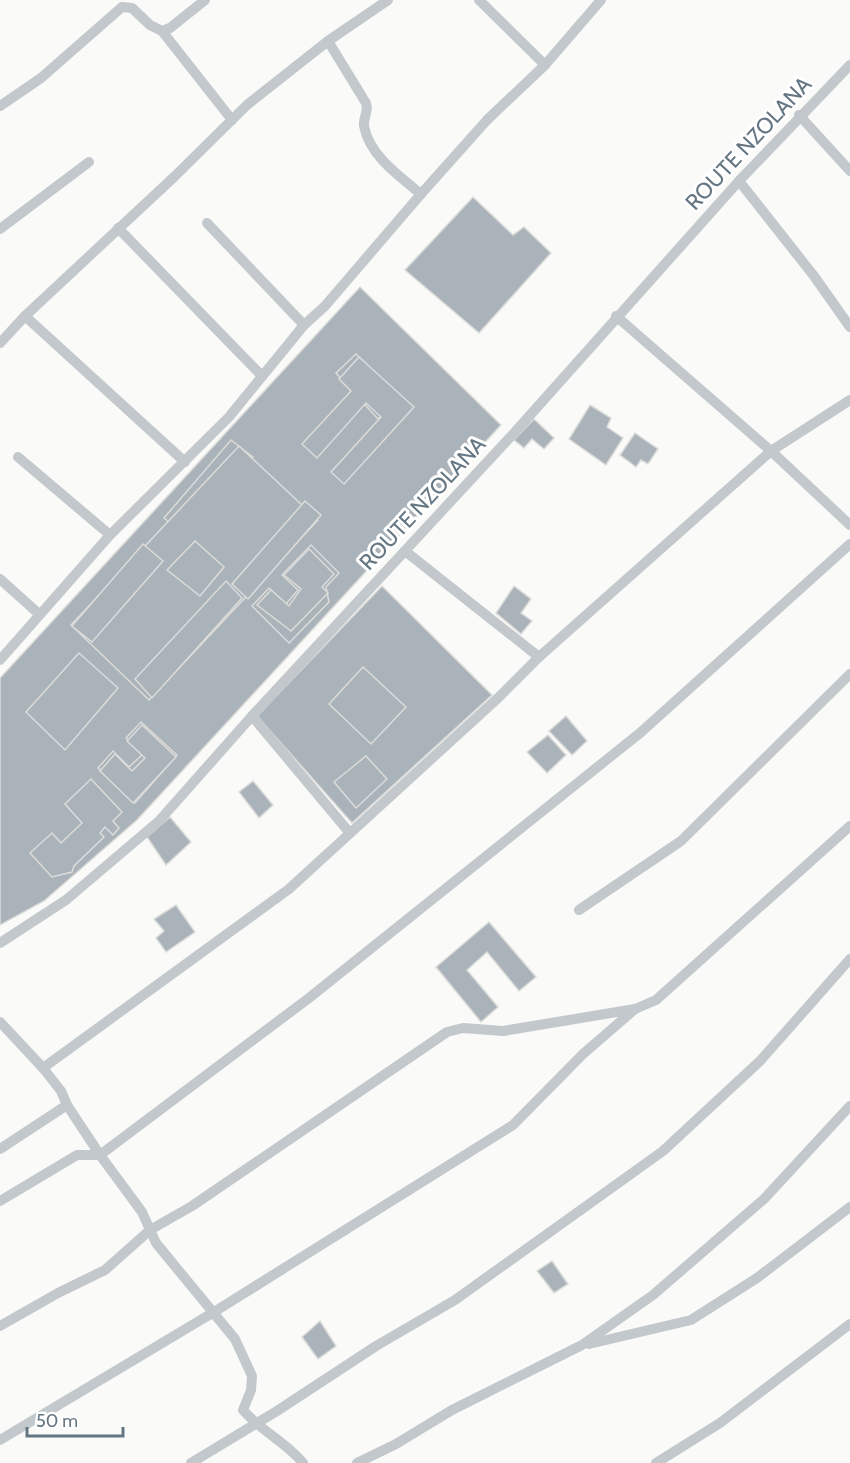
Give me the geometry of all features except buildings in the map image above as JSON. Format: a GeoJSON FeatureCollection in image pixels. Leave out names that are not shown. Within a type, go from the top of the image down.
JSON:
{"type":"FeatureCollection","features":[{"type":"Feature","properties":{"kind":"street"},"geometry":{"type":"LineString","coordinates":[[162,31],[170,28],[205,0]]}},
{"type":"Feature","properties":{"kind":"street"},"geometry":{"type":"LineString","coordinates":[[0,344],[25,316],[246,105],[328,41],[388,0]]}},
{"type":"Feature","properties":{"kind":"street"},"geometry":{"type":"LineString","coordinates":[[479,0],[545,65]]}},
{"type":"Feature","properties":{"kind":"street"},"geometry":{"type":"LineString","coordinates":[[0,660],[110,535],[229,417],[304,325],[332,299],[487,120],[545,65],[601,0]]}},
{"type":"Feature","properties":{"kind":"street"},"geometry":{"type":"LineString","coordinates":[[0,106],[41,78],[122,8],[132,8],[150,25],[162,31],[232,120]]}},
{"type":"Feature","properties":{"kind":"street"},"geometry":{"type":"LineString","coordinates":[[328,41],[366,103],[368,110],[364,127],[377,154],[421,194]]}},
{"type":"Feature","properties":{"kind":"street","name":"ROUTE NZOLANA"},"geometry":{"type":"LineString","coordinates":[[0,943],[66,900],[159,821],[252,716],[515,432],[616,316],[739,181],[850,65]]}},
{"type":"Feature","properties":{"kind":"street"},"geometry":{"type":"LineString","coordinates":[[799,116],[850,171]]}},
{"type":"Feature","properties":{"kind":"street"},"geometry":{"type":"LineString","coordinates":[[0,229],[89,162]]}},
{"type":"Feature","properties":{"kind":"street"},"geometry":{"type":"LineString","coordinates":[[739,181],[814,276],[850,327]]}},
{"type":"Feature","properties":{"kind":"street"},"geometry":{"type":"LineString","coordinates":[[207,223],[304,325]]}},
{"type":"Feature","properties":{"kind":"street"},"geometry":{"type":"LineString","coordinates":[[118,228],[261,375]]}},
{"type":"Feature","properties":{"kind":"street"},"geometry":{"type":"LineString","coordinates":[[25,316],[185,462]]}},
{"type":"Feature","properties":{"kind":"street"},"geometry":{"type":"LineString","coordinates":[[616,316],[771,451],[850,525]]}},
{"type":"Feature","properties":{"kind":"street"},"geometry":{"type":"LineString","coordinates":[[43,1068],[289,889],[498,698],[539,657],[771,451],[850,400]]}},
{"type":"Feature","properties":{"kind":"street"},"geometry":{"type":"LineString","coordinates":[[18,457],[110,535]]}},
{"type":"Feature","properties":{"kind":"street"},"geometry":{"type":"LineString","coordinates":[[0,1201],[76,1155],[100,1155],[309,998],[640,733],[850,544]]}},
{"type":"Feature","properties":{"kind":"street"},"geometry":{"type":"LineString","coordinates":[[405,550],[539,657]]}},
{"type":"Feature","properties":{"kind":"street"},"geometry":{"type":"LineString","coordinates":[[0,579],[39,614]]}},
{"type":"Feature","properties":{"kind":"street"},"geometry":{"type":"LineString","coordinates":[[579,910],[681,841],[850,674]]}},
{"type":"Feature","properties":{"kind":"street"},"geometry":{"type":"LineString","coordinates":[[252,716],[349,832]]}},
{"type":"Feature","properties":{"kind":"street"},"geometry":{"type":"LineString","coordinates":[[0,1326],[58,1293],[105,1270],[150,1230],[192,1206],[447,1032],[463,1029],[503,1031],[635,1009],[656,1000],[850,826]]}},
{"type":"Feature","properties":{"kind":"street"},"geometry":{"type":"LineString","coordinates":[[191,1463],[256,1425],[376,1346],[455,1300],[663,1151],[760,1061],[850,959]]}},
{"type":"Feature","properties":{"kind":"street"},"geometry":{"type":"LineString","coordinates":[[0,1440],[214,1312],[513,1125],[583,1054],[635,1009]]}},
{"type":"Feature","properties":{"kind":"street"},"geometry":{"type":"LineString","coordinates":[[0,1022],[61,1091],[67,1105],[100,1155],[126,1186],[162,1251],[235,1338],[252,1376],[251,1390],[243,1410],[256,1425],[271,1434],[303,1463]]}},
{"type":"Feature","properties":{"kind":"street"},"geometry":{"type":"LineString","coordinates":[[0,1149],[67,1105]]}},
{"type":"Feature","properties":{"kind":"street"},"geometry":{"type":"LineString","coordinates":[[357,1463],[396,1444],[418,1428],[452,1410],[582,1345],[653,1295],[764,1199],[850,1106]]}},
{"type":"Feature","properties":{"kind":"street"},"geometry":{"type":"LineString","coordinates":[[582,1345],[691,1320],[758,1278],[850,1207]]}},
{"type":"Feature","properties":{"kind":"street"},"geometry":{"type":"LineString","coordinates":[[656,1463],[720,1423],[850,1324]]}}]}
